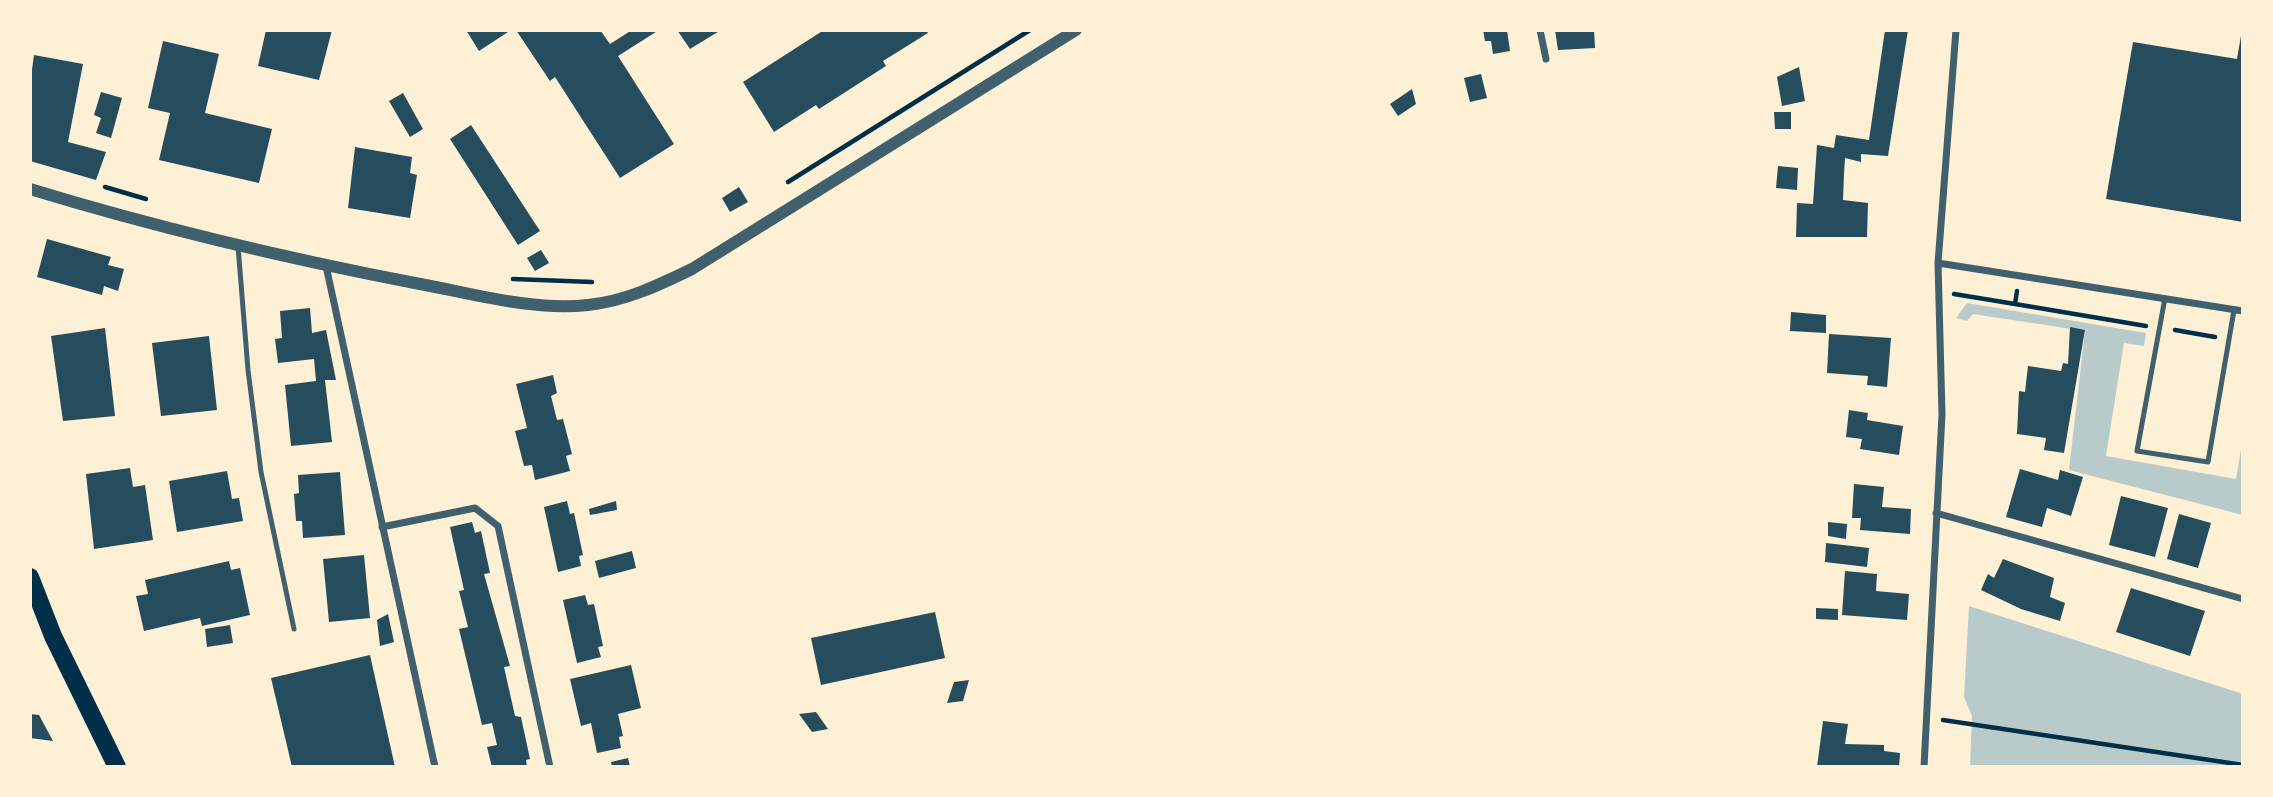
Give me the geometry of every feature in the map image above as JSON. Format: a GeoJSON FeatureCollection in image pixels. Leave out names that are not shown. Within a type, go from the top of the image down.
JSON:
{"type":"FeatureCollection","features":[{"type":"Feature","properties":{"kind":"main road"},"geometry":{"type":"LineString","coordinates":[[30,576],[53,636],[117,767]]}},
{"type":"Feature","properties":{"kind":"street"},"geometry":{"type":"LineString","coordinates":[[30,189],[238,246],[326,266],[534,304],[588,305],[633,296],[692,269],[1076,30]]}},
{"type":"Feature","properties":{"kind":"street"},"geometry":{"type":"LineString","coordinates":[[1540,30],[1545,58]]}},
{"type":"Feature","properties":{"kind":"street"},"geometry":{"type":"LineString","coordinates":[[1924,767],[1942,414],[1938,263],[1956,30]]}},
{"type":"Feature","properties":{"kind":"street"},"geometry":{"type":"LineString","coordinates":[[1938,263],[2243,311]]}},
{"type":"Feature","properties":{"kind":"street"},"geometry":{"type":"LineString","coordinates":[[326,266],[435,767]]}},
{"type":"Feature","properties":{"kind":"street"},"geometry":{"type":"LineString","coordinates":[[382,527],[475,508],[498,526],[550,767]]}},
{"type":"Feature","properties":{"kind":"street"},"geometry":{"type":"LineString","coordinates":[[1936,513],[2243,599]]}},
{"type":"Feature","properties":{"kind":"lane"},"geometry":{"type":"LineString","coordinates":[[238,246],[248,370],[261,472],[294,629]]}},
{"type":"Feature","properties":{"kind":"lane"},"geometry":{"type":"LineString","coordinates":[[2165,298],[2137,451],[2208,462],[2234,310]]}},
{"type":"Feature","properties":{"kind":"path"},"geometry":{"type":"LineString","coordinates":[[785,184],[1030,30]]}},
{"type":"Feature","properties":{"kind":"path"},"geometry":{"type":"LineString","coordinates":[[105,187],[156,201]]}},
{"type":"Feature","properties":{"kind":"path"},"geometry":{"type":"LineString","coordinates":[[506,278],[558,283],[602,281]]}},
{"type":"Feature","properties":{"kind":"path"},"geometry":{"type":"LineString","coordinates":[[2015,304],[2017,290]]}},
{"type":"Feature","properties":{"kind":"path"},"geometry":{"type":"LineString","coordinates":[[1940,292],[2228,339]]}},
{"type":"Feature","properties":{"kind":"path"},"geometry":{"type":"LineString","coordinates":[[1927,719],[2243,765]]}},
{"type":"Feature","properties":{"kind":"shaded area"},"geometry":{"type":"Polygon","coordinates":[[[1967,303],[2146,333],[2144,346],[2124,343],[2106,456],[2236,479],[2243,438],[2243,515],[2069,470],[2085,331],[1973,314],[1967,321],[1956,318],[1967,303]]]}},
{"type":"Feature","properties":{"kind":"shaded area"},"geometry":{"type":"Polygon","coordinates":[[[1969,606],[2243,694],[2243,767],[1970,767],[1972,716],[1964,697],[1969,606]]]}},
{"type":"Feature","properties":{"kind":"building"},"geometry":{"type":"Polygon","coordinates":[[[266,30],[332,30],[319,80],[258,66],[266,30]]]}},
{"type":"Feature","properties":{"kind":"building"},"geometry":{"type":"Polygon","coordinates":[[[466,30],[511,30],[479,51],[466,30]]]}},
{"type":"Feature","properties":{"kind":"building"},"geometry":{"type":"Polygon","coordinates":[[[516,30],[600,30],[610,44],[632,30],[659,30],[618,56],[674,144],[620,178],[555,77],[550,81],[516,30]]]}},
{"type":"Feature","properties":{"kind":"building"},"geometry":{"type":"Polygon","coordinates":[[[677,30],[721,30],[690,49],[677,30]]]}},
{"type":"Feature","properties":{"kind":"building"},"geometry":{"type":"Polygon","coordinates":[[[824,30],[926,30],[928,33],[883,61],[886,66],[819,109],[816,105],[774,132],[743,82],[824,30]]]}},
{"type":"Feature","properties":{"kind":"building"},"geometry":{"type":"Polygon","coordinates":[[[1483,30],[1507,30],[1510,51],[1493,54],[1491,41],[1485,41],[1483,30]]]}},
{"type":"Feature","properties":{"kind":"building"},"geometry":{"type":"Polygon","coordinates":[[[1555,30],[1594,30],[1595,48],[1558,50],[1555,30]]]}},
{"type":"Feature","properties":{"kind":"building"},"geometry":{"type":"Polygon","coordinates":[[[1885,30],[1908,30],[1888,156],[1861,154],[1861,162],[1845,158],[1843,200],[1868,203],[1867,237],[1796,237],[1797,203],[1813,204],[1817,145],[1834,148],[1836,135],[1869,140],[1885,30]]]}},
{"type":"Feature","properties":{"kind":"building"},"geometry":{"type":"Polygon","coordinates":[[[2242,30],[2243,222],[2106,199],[2133,42],[2237,59],[2242,30]]]}},
{"type":"Feature","properties":{"kind":"building"},"geometry":{"type":"Polygon","coordinates":[[[163,41],[219,54],[205,113],[272,129],[259,183],[159,160],[170,113],[148,108],[163,41]]]}},
{"type":"Feature","properties":{"kind":"building"},"geometry":{"type":"Polygon","coordinates":[[[34,55],[83,64],[68,142],[106,152],[96,180],[30,161],[30,84],[34,55]]]}},
{"type":"Feature","properties":{"kind":"building"},"geometry":{"type":"Polygon","coordinates":[[[1799,67],[1805,101],[1782,106],[1777,77],[1799,67]]]}},
{"type":"Feature","properties":{"kind":"building"},"geometry":{"type":"Polygon","coordinates":[[[1481,74],[1487,98],[1470,102],[1464,78],[1481,74]]]}},
{"type":"Feature","properties":{"kind":"building"},"geometry":{"type":"Polygon","coordinates":[[[1412,89],[1416,104],[1398,116],[1390,104],[1412,89]]]}},
{"type":"Feature","properties":{"kind":"building"},"geometry":{"type":"Polygon","coordinates":[[[101,92],[122,98],[111,138],[96,133],[101,118],[94,115],[101,92]]]}},
{"type":"Feature","properties":{"kind":"building"},"geometry":{"type":"Polygon","coordinates":[[[403,93],[423,129],[410,137],[389,101],[403,93]]]}},
{"type":"Feature","properties":{"kind":"building"},"geometry":{"type":"Polygon","coordinates":[[[1774,112],[1791,112],[1791,129],[1775,129],[1774,112]]]}},
{"type":"Feature","properties":{"kind":"building"},"geometry":{"type":"Polygon","coordinates":[[[471,125],[540,231],[518,245],[450,139],[471,125]]]}},
{"type":"Feature","properties":{"kind":"building"},"geometry":{"type":"Polygon","coordinates":[[[355,147],[412,157],[410,173],[417,175],[410,218],[348,208],[355,147]]]}},
{"type":"Feature","properties":{"kind":"building"},"geometry":{"type":"Polygon","coordinates":[[[1778,166],[1798,168],[1797,190],[1776,188],[1778,166]]]}},
{"type":"Feature","properties":{"kind":"building"},"geometry":{"type":"Polygon","coordinates":[[[739,187],[748,202],[730,212],[722,198],[739,187]]]}},
{"type":"Feature","properties":{"kind":"building"},"geometry":{"type":"Polygon","coordinates":[[[47,239],[111,257],[108,265],[124,269],[118,291],[104,286],[102,295],[37,277],[47,239]]]}},
{"type":"Feature","properties":{"kind":"building"},"geometry":{"type":"Polygon","coordinates":[[[541,250],[549,263],[535,271],[527,258],[541,250]]]}},
{"type":"Feature","properties":{"kind":"building"},"geometry":{"type":"Polygon","coordinates":[[[310,308],[312,333],[326,330],[336,380],[325,380],[332,442],[291,446],[285,385],[316,381],[314,359],[278,363],[275,339],[282,338],[280,311],[310,308]]]}},
{"type":"Feature","properties":{"kind":"building"},"geometry":{"type":"Polygon","coordinates":[[[1791,312],[1826,315],[1826,333],[1790,331],[1791,312]]]}},
{"type":"Feature","properties":{"kind":"building"},"geometry":{"type":"Polygon","coordinates":[[[2070,327],[2085,330],[2064,453],[2044,450],[2046,438],[2017,434],[2019,391],[2025,392],[2028,366],[2061,371],[2063,363],[2068,364],[2070,327]]]}},
{"type":"Feature","properties":{"kind":"building"},"geometry":{"type":"Polygon","coordinates":[[[105,328],[115,416],[63,421],[51,336],[105,328]]]}},
{"type":"Feature","properties":{"kind":"building"},"geometry":{"type":"Polygon","coordinates":[[[1829,334],[1891,338],[1887,387],[1867,385],[1868,376],[1827,373],[1829,334]]]}},
{"type":"Feature","properties":{"kind":"building"},"geometry":{"type":"Polygon","coordinates":[[[209,336],[217,410],[161,416],[152,343],[209,336]]]}},
{"type":"Feature","properties":{"kind":"building"},"geometry":{"type":"Polygon","coordinates":[[[553,375],[557,393],[551,396],[557,420],[563,419],[572,454],[566,456],[570,471],[535,480],[532,465],[524,466],[515,431],[527,428],[516,384],[553,375]]]}},
{"type":"Feature","properties":{"kind":"building"},"geometry":{"type":"Polygon","coordinates":[[[1849,410],[1868,413],[1867,420],[1903,426],[1899,455],[1860,449],[1862,439],[1846,437],[1849,410]]]}},
{"type":"Feature","properties":{"kind":"building"},"geometry":{"type":"Polygon","coordinates":[[[130,468],[133,487],[145,485],[153,540],[94,549],[86,474],[130,468]]]}},
{"type":"Feature","properties":{"kind":"building"},"geometry":{"type":"Polygon","coordinates":[[[2020,469],[2058,480],[2060,470],[2083,477],[2071,516],[2047,508],[2042,527],[2006,517],[2020,469]]]}},
{"type":"Feature","properties":{"kind":"building"},"geometry":{"type":"Polygon","coordinates":[[[227,471],[232,499],[239,498],[243,521],[177,532],[169,481],[227,471]]]}},
{"type":"Feature","properties":{"kind":"building"},"geometry":{"type":"Polygon","coordinates":[[[340,472],[345,535],[303,538],[302,521],[296,521],[294,494],[299,493],[298,475],[340,472]]]}},
{"type":"Feature","properties":{"kind":"building"},"geometry":{"type":"Polygon","coordinates":[[[1854,484],[1884,487],[1882,507],[1911,509],[1910,534],[1860,530],[1861,518],[1852,518],[1854,484]]]}},
{"type":"Feature","properties":{"kind":"building"},"geometry":{"type":"Polygon","coordinates":[[[2121,496],[2168,508],[2155,557],[2109,545],[2121,496]]]}},
{"type":"Feature","properties":{"kind":"building"},"geometry":{"type":"Polygon","coordinates":[[[567,501],[570,514],[574,513],[583,555],[579,556],[581,566],[558,572],[544,507],[567,501]]]}},
{"type":"Feature","properties":{"kind":"building"},"geometry":{"type":"Polygon","coordinates":[[[616,501],[617,510],[590,515],[589,509],[616,501]]]}},
{"type":"Feature","properties":{"kind":"building"},"geometry":{"type":"Polygon","coordinates":[[[2179,514],[2211,523],[2198,568],[2167,559],[2179,514]]]}},
{"type":"Feature","properties":{"kind":"building"},"geometry":{"type":"Polygon","coordinates":[[[472,522],[475,533],[481,531],[490,573],[484,574],[510,666],[504,667],[515,716],[521,717],[530,759],[526,760],[527,767],[492,767],[487,747],[497,745],[492,723],[482,725],[459,629],[468,627],[459,591],[464,590],[450,527],[472,522]]]}},
{"type":"Feature","properties":{"kind":"building"},"geometry":{"type":"Polygon","coordinates":[[[1828,522],[1847,524],[1846,539],[1828,536],[1828,522]]]}},
{"type":"Feature","properties":{"kind":"building"},"geometry":{"type":"Polygon","coordinates":[[[1826,543],[1869,548],[1867,567],[1825,562],[1826,543]]]}},
{"type":"Feature","properties":{"kind":"building"},"geometry":{"type":"Polygon","coordinates":[[[632,551],[636,568],[599,578],[595,561],[632,551]]]}},
{"type":"Feature","properties":{"kind":"building"},"geometry":{"type":"Polygon","coordinates":[[[364,555],[370,618],[329,622],[323,559],[364,555]]]}},
{"type":"Feature","properties":{"kind":"building"},"geometry":{"type":"Polygon","coordinates":[[[2003,559],[2054,578],[2050,597],[2065,603],[2060,621],[2021,609],[1981,590],[1988,574],[1994,578],[2003,559]]]}},
{"type":"Feature","properties":{"kind":"building"},"geometry":{"type":"Polygon","coordinates":[[[229,561],[231,570],[240,568],[250,615],[202,626],[200,618],[144,631],[136,596],[148,594],[145,580],[229,561]]]}},
{"type":"Feature","properties":{"kind":"building"},"geometry":{"type":"Polygon","coordinates":[[[1845,571],[1877,574],[1876,591],[1909,594],[1907,620],[1842,615],[1845,571]]]}},
{"type":"Feature","properties":{"kind":"building"},"geometry":{"type":"Polygon","coordinates":[[[2131,588],[2205,611],[2190,656],[2116,632],[2131,588]]]}},
{"type":"Feature","properties":{"kind":"building"},"geometry":{"type":"Polygon","coordinates":[[[585,595],[588,605],[594,604],[603,646],[598,647],[601,657],[577,663],[563,600],[585,595]]]}},
{"type":"Feature","properties":{"kind":"building"},"geometry":{"type":"Polygon","coordinates":[[[1816,608],[1838,609],[1838,620],[1816,619],[1816,608]]]}},
{"type":"Feature","properties":{"kind":"building"},"geometry":{"type":"Polygon","coordinates":[[[935,612],[945,658],[821,685],[811,638],[935,612]]]}},
{"type":"Feature","properties":{"kind":"building"},"geometry":{"type":"Polygon","coordinates":[[[388,614],[394,642],[380,646],[377,620],[388,614]]]}},
{"type":"Feature","properties":{"kind":"building"},"geometry":{"type":"Polygon","coordinates":[[[230,625],[233,643],[207,647],[205,629],[230,625]]]}},
{"type":"Feature","properties":{"kind":"building"},"geometry":{"type":"Polygon","coordinates":[[[370,655],[395,767],[292,767],[271,678],[370,655]]]}},
{"type":"Feature","properties":{"kind":"building"},"geometry":{"type":"Polygon","coordinates":[[[631,665],[641,708],[618,714],[623,736],[619,737],[621,748],[597,753],[591,723],[581,726],[570,679],[631,665]]]}},
{"type":"Feature","properties":{"kind":"building"},"geometry":{"type":"Polygon","coordinates":[[[969,680],[963,701],[947,703],[954,682],[969,680]]]}},
{"type":"Feature","properties":{"kind":"building"},"geometry":{"type":"Polygon","coordinates":[[[816,712],[828,729],[812,732],[799,714],[816,712]]]}},
{"type":"Feature","properties":{"kind":"building"},"geometry":{"type":"Polygon","coordinates":[[[30,714],[39,715],[53,741],[30,738],[30,714]]]}},
{"type":"Feature","properties":{"kind":"building"},"geometry":{"type":"Polygon","coordinates":[[[1823,721],[1848,724],[1845,744],[1884,745],[1884,751],[1900,753],[1899,767],[1817,767],[1823,721]]]}},
{"type":"Feature","properties":{"kind":"building"},"geometry":{"type":"Polygon","coordinates":[[[628,758],[630,767],[612,767],[611,762],[628,758]]]}}]}
